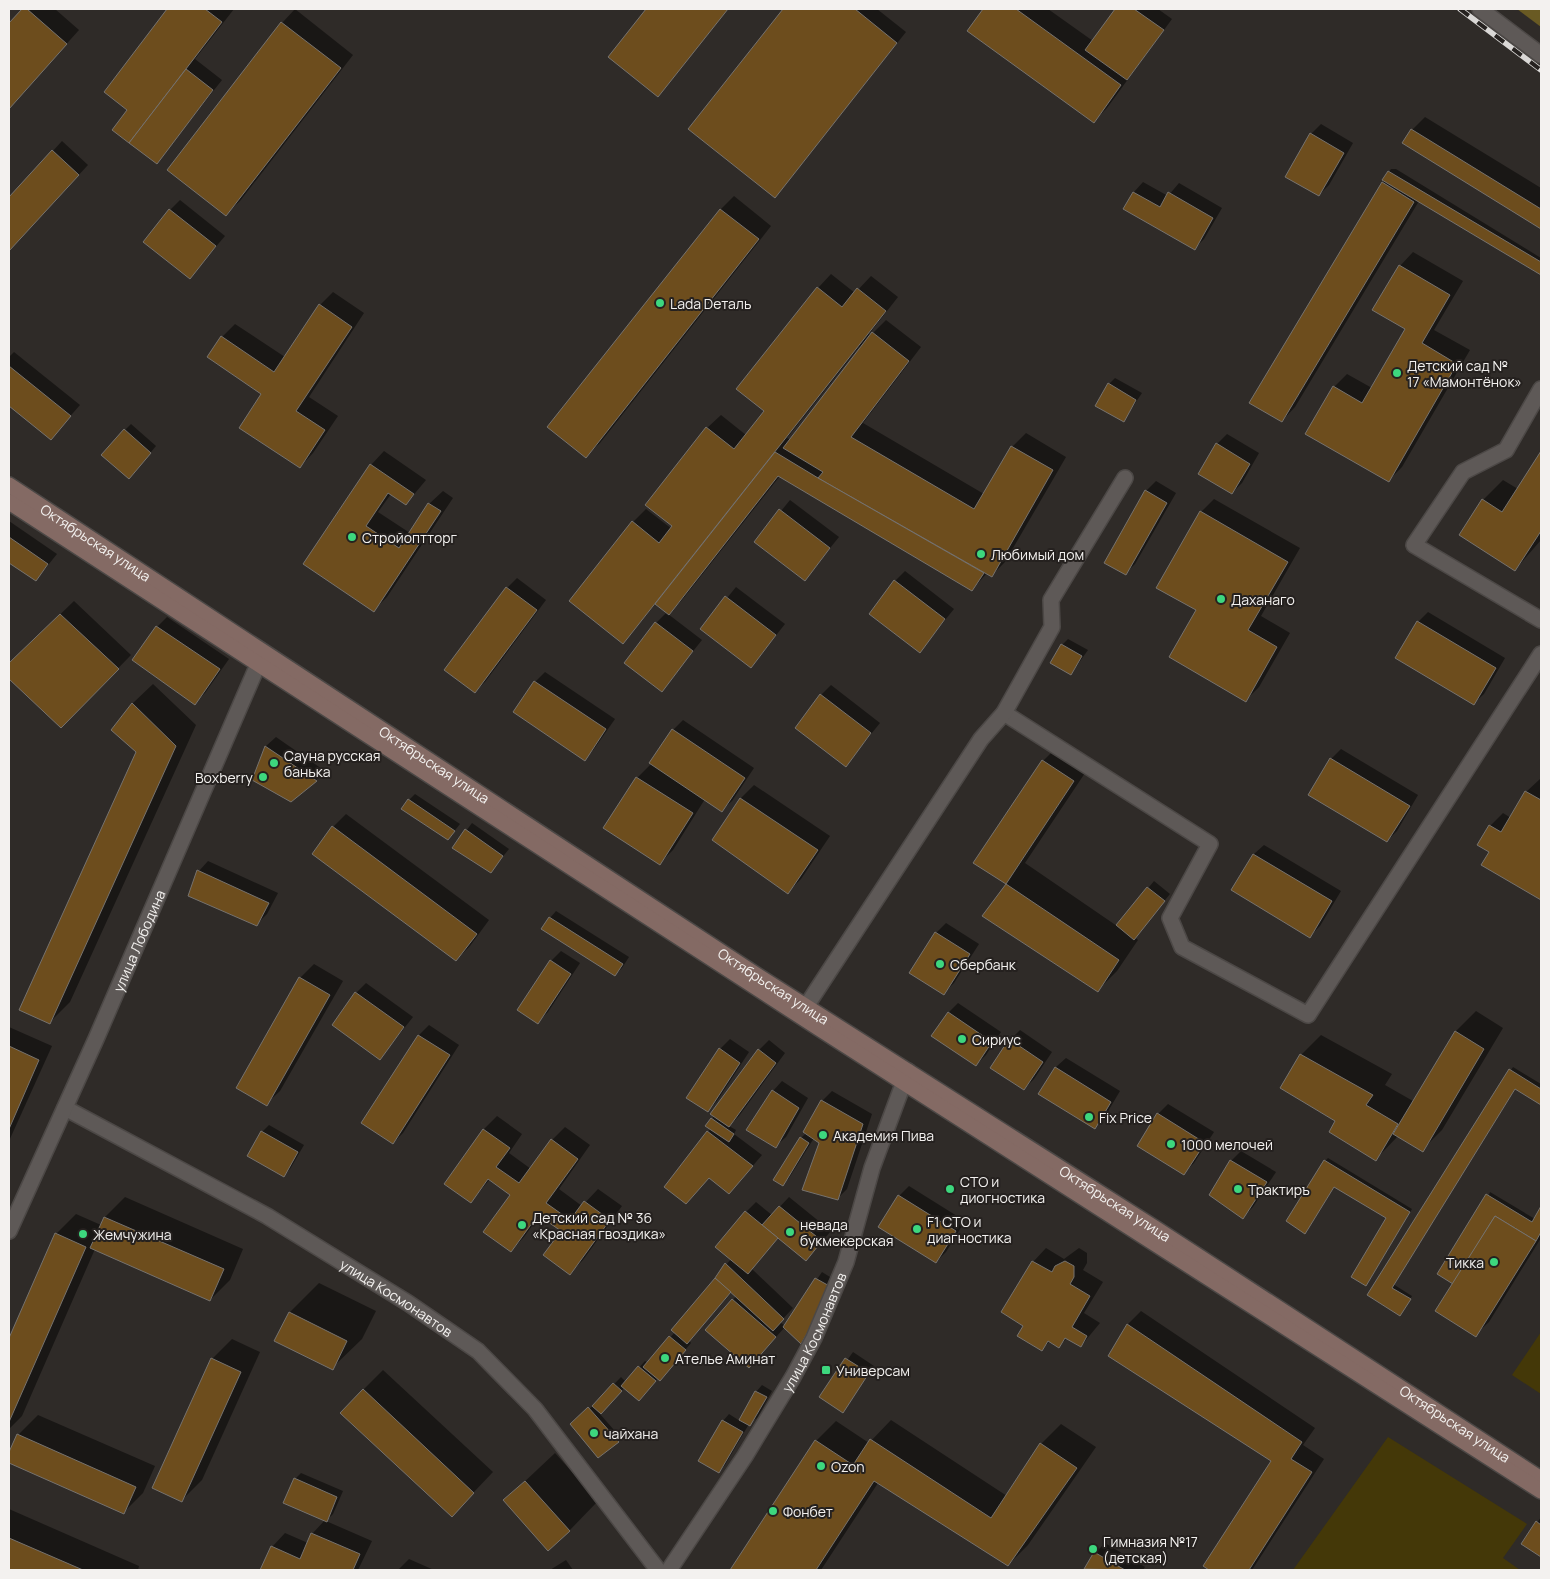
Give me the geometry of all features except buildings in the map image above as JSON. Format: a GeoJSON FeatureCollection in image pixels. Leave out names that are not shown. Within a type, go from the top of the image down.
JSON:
{"type":"FeatureCollection","features":[{"type":"Feature","properties":{"kind":"main road","name":"Октябрьская улица"},"geometry":{"type":"LineString","coordinates":[[9,485],[758,976],[807,1005],[906,1077],[1154,1228],[1541,1479]]}},
{"type":"Feature","properties":{"kind":"main road","name":"Октябрьская улица"},"geometry":{"type":"LineString","coordinates":[[9,502],[258,665],[906,1077],[1541,1491]]}},
{"type":"Feature","properties":{"kind":"street"},"geometry":{"type":"LineString","coordinates":[[1480,9],[1541,55]]}},
{"type":"Feature","properties":{"kind":"street"},"geometry":{"type":"LineString","coordinates":[[1541,389],[1506,450],[1463,472],[1414,546],[1541,620]]}},
{"type":"Feature","properties":{"kind":"street"},"geometry":{"type":"LineString","coordinates":[[807,1005],[981,739],[1004,713],[1052,627],[1051,600],[1125,478]]}},
{"type":"Feature","properties":{"kind":"street","name":"улица Лободина"},"geometry":{"type":"LineString","coordinates":[[9,1231],[66,1108],[264,651]]}},
{"type":"Feature","properties":{"kind":"street"},"geometry":{"type":"LineString","coordinates":[[1004,713],[1210,844],[1170,918],[1182,947],[1308,1015],[1541,654]]}},
{"type":"Feature","properties":{"kind":"street","name":"улица Космонавтов"},"geometry":{"type":"LineString","coordinates":[[669,1570],[750,1448],[814,1338],[841,1275],[872,1168],[906,1077]]}},
{"type":"Feature","properties":{"kind":"street","name":"улица Космонавтов"},"geometry":{"type":"LineString","coordinates":[[66,1108],[267,1216],[408,1303],[478,1351],[535,1409],[658,1570]]}},
{"type":"Feature","properties":{"kind":"shaded area"},"geometry":{"type":"Polygon","coordinates":[[[1517,9],[1541,9],[1541,27],[1517,9]]]}},
{"type":"Feature","properties":{"kind":"shaded area"},"geometry":{"type":"Polygon","coordinates":[[[1541,1332],[1541,1394],[1512,1375],[1541,1332]]]}},
{"type":"Feature","properties":{"kind":"shaded area"},"geometry":{"type":"Polygon","coordinates":[[[1388,1437],[1527,1524],[1503,1558],[1520,1570],[1293,1570],[1388,1437]]]}},
{"type":"Feature","properties":{"kind":"railway"},"geometry":{"type":"LineString","coordinates":[[1460,9],[1541,70]]}},
{"type":"Feature","properties":{"kind":"place","name":"Lada Dеталь"},"geometry":{"type":"Point","coordinates":[660,303]}},
{"type":"Feature","properties":{"kind":"place","name":"Детский сад № 17 «Мамонтёнок»"},"geometry":{"type":"Point","coordinates":[1397,373]}},
{"type":"Feature","properties":{"kind":"place","name":"Стройоптторг"},"geometry":{"type":"Point","coordinates":[352,537]}},
{"type":"Feature","properties":{"kind":"place","name":"Любимый дом"},"geometry":{"type":"Point","coordinates":[981,554]}},
{"type":"Feature","properties":{"kind":"place","name":"Даханаго"},"geometry":{"type":"Point","coordinates":[1221,599]}},
{"type":"Feature","properties":{"kind":"place","name":"Сауна русская банька"},"geometry":{"type":"Point","coordinates":[274,763]}},
{"type":"Feature","properties":{"kind":"place","name":"Boxberry"},"geometry":{"type":"Point","coordinates":[263,777]}},
{"type":"Feature","properties":{"kind":"place","name":"Сбербанк"},"geometry":{"type":"Point","coordinates":[940,964]}},
{"type":"Feature","properties":{"kind":"place","name":"Сириус"},"geometry":{"type":"Point","coordinates":[962,1039]}},
{"type":"Feature","properties":{"kind":"place","name":"Fix Price"},"geometry":{"type":"Point","coordinates":[1089,1117]}},
{"type":"Feature","properties":{"kind":"place","name":"Академия Пива"},"geometry":{"type":"Point","coordinates":[823,1135]}},
{"type":"Feature","properties":{"kind":"place","name":"1000 мелочей"},"geometry":{"type":"Point","coordinates":[1171,1144]}},
{"type":"Feature","properties":{"kind":"place","name":"СТО и диогностика"},"geometry":{"type":"Point","coordinates":[950,1189]}},
{"type":"Feature","properties":{"kind":"place","name":"Трактиръ"},"geometry":{"type":"Point","coordinates":[1238,1189]}},
{"type":"Feature","properties":{"kind":"place","name":"Детский сад № 36 «Красная гвоздика»"},"geometry":{"type":"Point","coordinates":[522,1225]}},
{"type":"Feature","properties":{"kind":"place","name":"F1 СТО и диагностика"},"geometry":{"type":"Point","coordinates":[917,1229]}},
{"type":"Feature","properties":{"kind":"place","name":"невада букмекерская"},"geometry":{"type":"Point","coordinates":[790,1232]}},
{"type":"Feature","properties":{"kind":"place","name":"Жемчужина"},"geometry":{"type":"Point","coordinates":[83,1234]}},
{"type":"Feature","properties":{"kind":"place","name":"Тикка"},"geometry":{"type":"Point","coordinates":[1494,1262]}},
{"type":"Feature","properties":{"kind":"place","name":"Ателье Аминат"},"geometry":{"type":"Point","coordinates":[665,1358]}},
{"type":"Feature","properties":{"kind":"place","name":"Универсам"},"geometry":{"type":"Point","coordinates":[826,1370]}},
{"type":"Feature","properties":{"kind":"place","name":"чайхана"},"geometry":{"type":"Point","coordinates":[594,1433]}},
{"type":"Feature","properties":{"kind":"place","name":"Ozon"},"geometry":{"type":"Point","coordinates":[821,1466]}},
{"type":"Feature","properties":{"kind":"place","name":"Фонбет"},"geometry":{"type":"Point","coordinates":[773,1511]}},
{"type":"Feature","properties":{"kind":"place","name":"Гимназия №17 (детская)"},"geometry":{"type":"Point","coordinates":[1093,1549]}}]}
